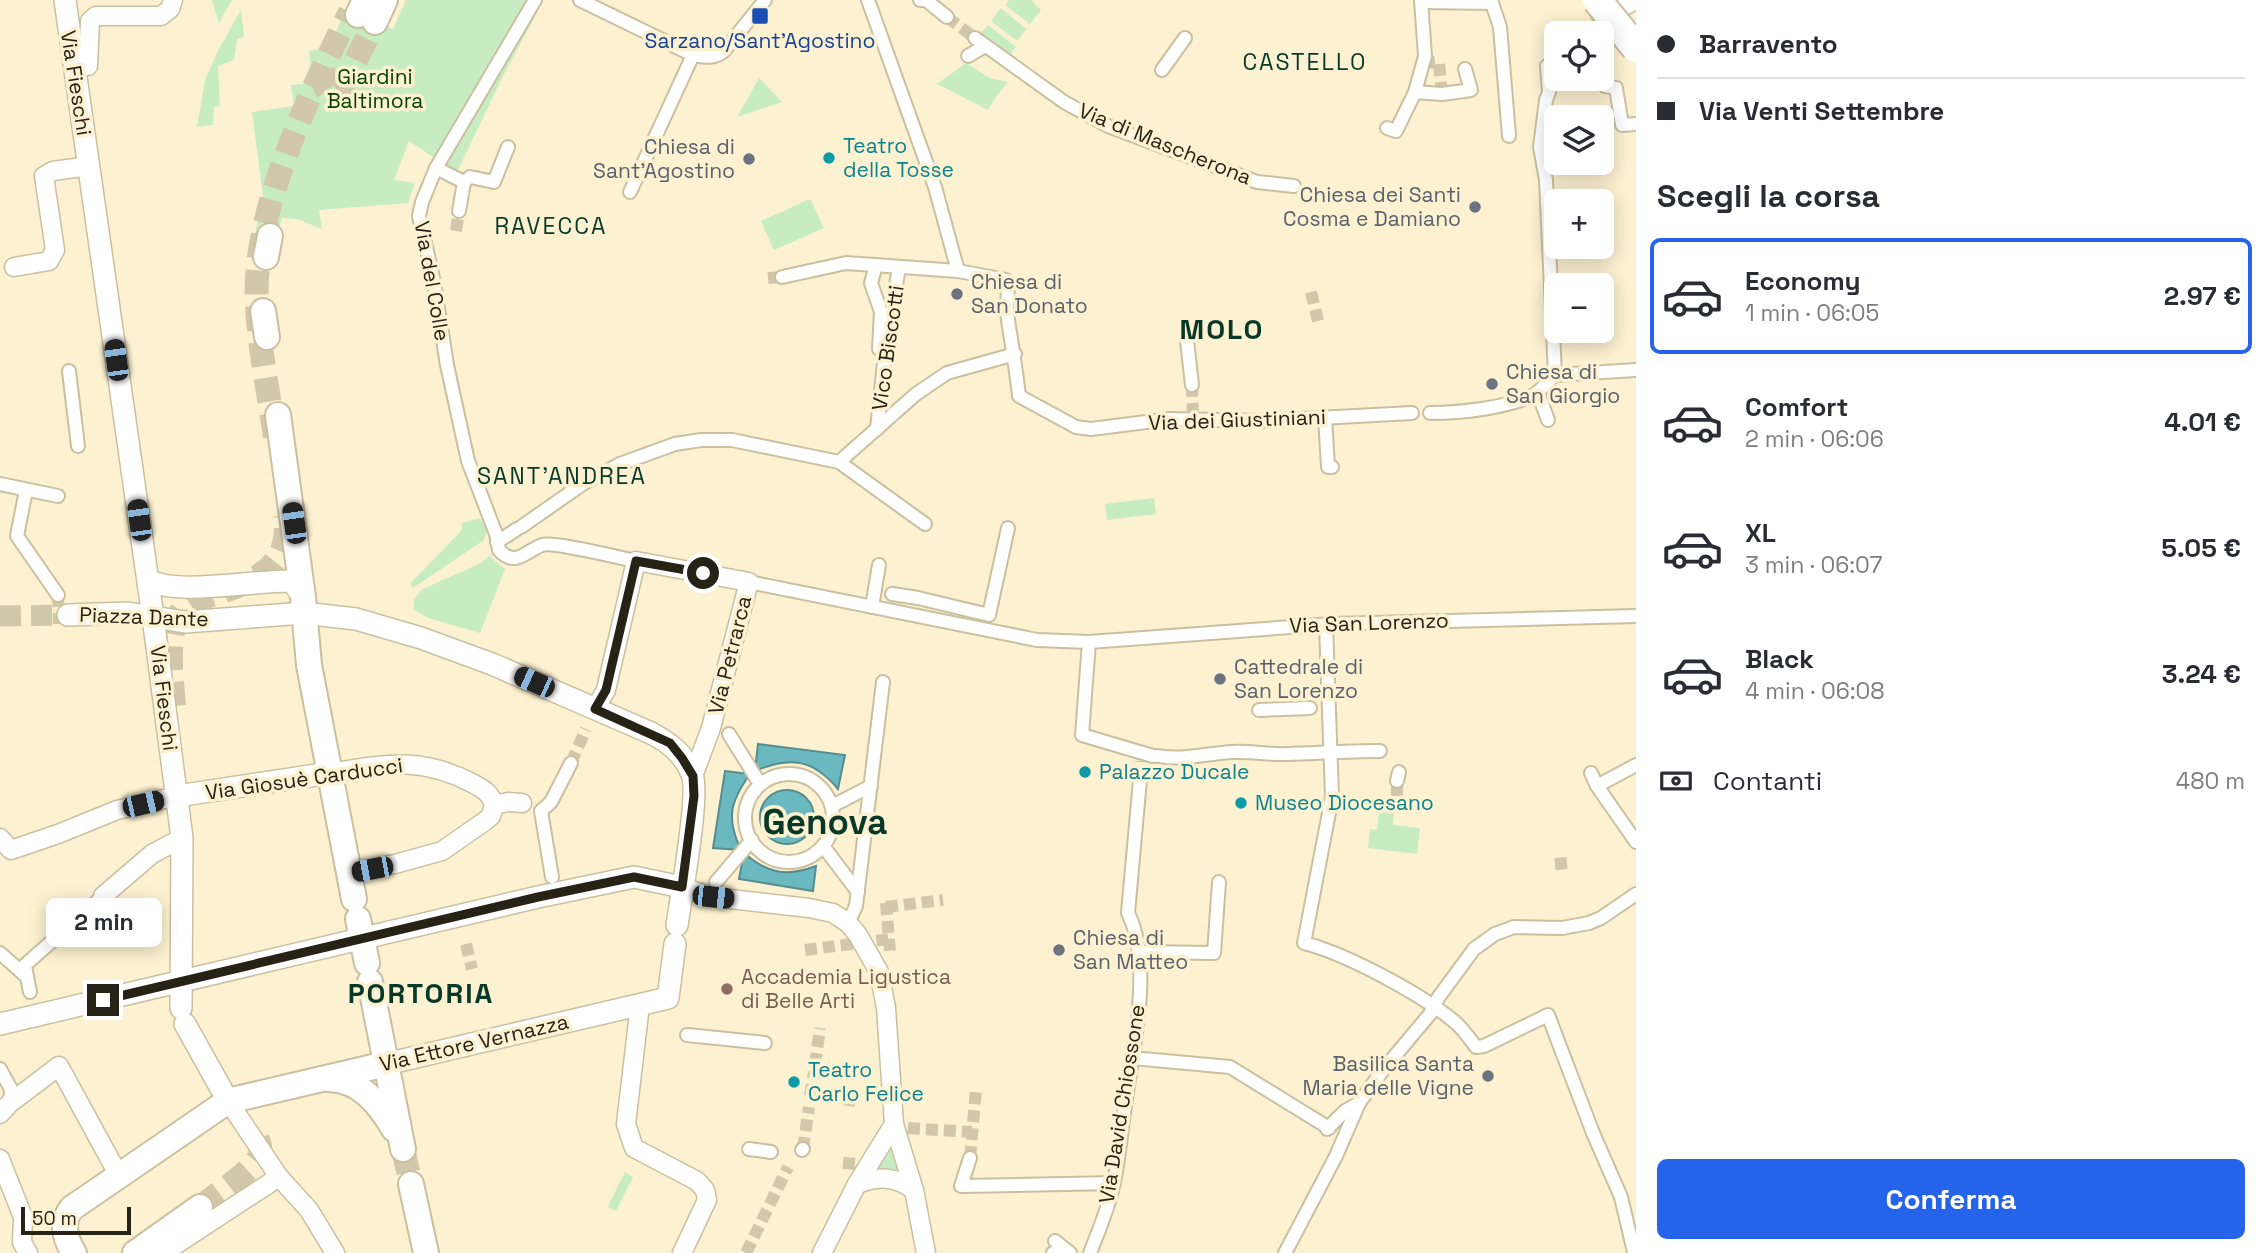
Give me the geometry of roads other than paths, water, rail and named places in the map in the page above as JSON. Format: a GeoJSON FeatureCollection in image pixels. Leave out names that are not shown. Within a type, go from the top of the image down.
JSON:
{"type":"FeatureCollection","features":[{"type":"Feature","properties":{"kind":"highway"},"geometry":{"type":"LineString","coordinates":[[1613,6],[1636,48]]}},
{"type":"Feature","properties":{"kind":"main road"},"geometry":{"type":"LineString","coordinates":[[1613,6],[1636,33]]}},
{"type":"Feature","properties":{"kind":"main road"},"geometry":{"type":"LineString","coordinates":[[1613,6],[1612,26],[1636,62]]}},
{"type":"Feature","properties":{"kind":"main road"},"geometry":{"type":"LineString","coordinates":[[263,311],[267,337]]}},
{"type":"Feature","properties":{"kind":"main road"},"geometry":{"type":"LineString","coordinates":[[278,415],[297,547],[309,665],[402,1146],[375,1100],[360,1088],[336,1079],[323,1079]]}},
{"type":"Feature","properties":{"kind":"main road","name":"Via Ettore Vernazza"},"geometry":{"type":"LineString","coordinates":[[228,1101],[386,1064]]}},
{"type":"Feature","properties":{"kind":"main road"},"geometry":{"type":"LineString","coordinates":[[74,1253],[65,1231],[68,1213],[228,1101]]}},
{"type":"Feature","properties":{"kind":"main road"},"geometry":{"type":"LineString","coordinates":[[411,1184],[426,1253]]}},
{"type":"Feature","properties":{"kind":"main road"},"geometry":{"type":"LineString","coordinates":[[135,1253],[200,1208]]}},
{"type":"Feature","properties":{"kind":"street","name":"Via Fieschi"},"geometry":{"type":"LineString","coordinates":[[65,0],[182,838],[183,1016],[228,1101]]}},
{"type":"Feature","properties":{"kind":"street"},"geometry":{"type":"LineString","coordinates":[[88,66],[90,21],[96,16],[161,16],[170,9],[173,0]]}},
{"type":"Feature","properties":{"kind":"street","name":"Via del Colle"},"geometry":{"type":"LineString","coordinates":[[498,542],[468,461],[419,216],[436,168],[500,53],[535,0]]}},
{"type":"Feature","properties":{"kind":"street"},"geometry":{"type":"LineString","coordinates":[[580,0],[693,55],[718,56],[765,0]]}},
{"type":"Feature","properties":{"kind":"street"},"geometry":{"type":"LineString","coordinates":[[868,0],[906,95],[958,271]]}},
{"type":"Feature","properties":{"kind":"street"},"geometry":{"type":"LineString","coordinates":[[920,0],[926,0],[947,17]]}},
{"type":"Feature","properties":{"kind":"street"},"geometry":{"type":"LineString","coordinates":[[1387,128],[1396,131],[1415,92],[1425,56],[1422,1],[1492,1],[1500,27],[1509,136]]}},
{"type":"Feature","properties":{"kind":"street"},"geometry":{"type":"LineString","coordinates":[[1162,70],[1185,38]]}},
{"type":"Feature","properties":{"kind":"street","name":"Via di Mascherona"},"geometry":{"type":"LineString","coordinates":[[968,56],[980,42],[1065,102],[1108,125],[1257,182],[1294,186]]}},
{"type":"Feature","properties":{"kind":"street"},"geometry":{"type":"LineString","coordinates":[[630,192],[693,55]]}},
{"type":"Feature","properties":{"kind":"street"},"geometry":{"type":"LineString","coordinates":[[1415,92],[1442,94],[1471,90],[1465,69]]}},
{"type":"Feature","properties":{"kind":"street"},"geometry":{"type":"LineString","coordinates":[[1614,88],[1622,125],[1636,124]]}},
{"type":"Feature","properties":{"kind":"street"},"geometry":{"type":"LineString","coordinates":[[1549,91],[1541,141],[1546,180],[1555,375]]}},
{"type":"Feature","properties":{"kind":"street"},"geometry":{"type":"LineString","coordinates":[[458,211],[464,182],[470,177],[494,181],[508,147]]}},
{"type":"Feature","properties":{"kind":"street","name":"Via Fieschi"},"geometry":{"type":"LineString","coordinates":[[14,267],[48,261],[55,250],[44,176],[53,171],[89,166]]}},
{"type":"Feature","properties":{"kind":"street"},"geometry":{"type":"LineString","coordinates":[[436,168],[464,182]]}},
{"type":"Feature","properties":{"kind":"street"},"geometry":{"type":"LineString","coordinates":[[782,276],[846,263],[958,271],[1006,280],[1006,309],[1015,354],[947,373],[916,394],[839,462]]}},
{"type":"Feature","properties":{"kind":"street"},"geometry":{"type":"LineString","coordinates":[[876,265],[871,283],[881,312],[879,349]]}},
{"type":"Feature","properties":{"kind":"street","name":"Vico Biscotti"},"geometry":{"type":"LineString","coordinates":[[877,429],[885,354],[900,267]]}},
{"type":"Feature","properties":{"kind":"street"},"geometry":{"type":"LineString","coordinates":[[1186,332],[1192,385]]}},
{"type":"Feature","properties":{"kind":"street","name":"Via dei Giustiniani"},"geometry":{"type":"LineString","coordinates":[[1015,354],[1019,396],[1076,427],[1108,428],[1154,420],[1263,421],[1412,413]]}},
{"type":"Feature","properties":{"kind":"street"},"geometry":{"type":"LineString","coordinates":[[1430,413],[1457,413],[1520,399],[1538,393],[1555,375],[1636,370]]}},
{"type":"Feature","properties":{"kind":"street"},"geometry":{"type":"LineString","coordinates":[[69,371],[78,446]]}},
{"type":"Feature","properties":{"kind":"street"},"geometry":{"type":"LineString","coordinates":[[1538,393],[1548,420]]}},
{"type":"Feature","properties":{"kind":"street"},"geometry":{"type":"LineString","coordinates":[[1325,417],[1330,467]]}},
{"type":"Feature","properties":{"kind":"street"},"geometry":{"type":"LineString","coordinates":[[749,582],[544,544],[516,559],[503,555],[498,542],[584,483],[620,464],[675,444],[701,440],[732,440],[839,462],[925,523]]}},
{"type":"Feature","properties":{"kind":"street"},"geometry":{"type":"LineString","coordinates":[[0,484],[58,496]]}},
{"type":"Feature","properties":{"kind":"street"},"geometry":{"type":"LineString","coordinates":[[26,490],[17,536],[58,595]]}},
{"type":"Feature","properties":{"kind":"street"},"geometry":{"type":"LineString","coordinates":[[892,594],[989,615],[1008,528]]}},
{"type":"Feature","properties":{"kind":"street"},"geometry":{"type":"LineString","coordinates":[[595,709],[606,690],[636,561]]}},
{"type":"Feature","properties":{"kind":"street"},"geometry":{"type":"LineString","coordinates":[[873,607],[879,565]]}},
{"type":"Feature","properties":{"kind":"street","name":"Piazza Dante"},"geometry":{"type":"LineString","coordinates":[[148,580],[159,586],[182,587],[292,581],[304,605]]}},
{"type":"Feature","properties":{"kind":"street","name":"Via San Lorenzo"},"geometry":{"type":"LineString","coordinates":[[749,582],[1037,640],[1089,642],[1325,624],[1636,616]]}},
{"type":"Feature","properties":{"kind":"street","name":"Via Petrarca"},"geometry":{"type":"LineString","coordinates":[[693,776],[711,728],[749,582]]}},
{"type":"Feature","properties":{"kind":"street","name":"Piazza Dante"},"geometry":{"type":"LineString","coordinates":[[68,615],[128,613],[185,622],[304,605],[404,632],[492,664],[651,733],[676,749],[693,776]]}},
{"type":"Feature","properties":{"kind":"street"},"geometry":{"type":"LineString","coordinates":[[1325,624],[1332,797],[1304,943],[1352,961],[1457,1024],[1476,1047],[1484,1046],[1548,1015],[1621,1197],[1634,1252]]}},
{"type":"Feature","properties":{"kind":"street"},"geometry":{"type":"LineString","coordinates":[[1089,642],[1082,735],[1148,757],[1244,752],[1285,755],[1380,751]]}},
{"type":"Feature","properties":{"kind":"street"},"geometry":{"type":"LineString","coordinates":[[848,923],[856,906],[883,682]]}},
{"type":"Feature","properties":{"kind":"street"},"geometry":{"type":"LineString","coordinates":[[1259,710],[1310,708]]}},
{"type":"Feature","properties":{"kind":"street"},"geometry":{"type":"LineString","coordinates":[[729,734],[760,784]]}},
{"type":"Feature","properties":{"kind":"street"},"geometry":{"type":"LineString","coordinates":[[541,811],[551,802],[571,763]]}},
{"type":"Feature","properties":{"kind":"street","name":"Via Giosuè Carducci"},"geometry":{"type":"LineString","coordinates":[[177,796],[392,764],[422,765],[465,780],[491,796],[494,805]]}},
{"type":"Feature","properties":{"kind":"street"},"geometry":{"type":"LineString","coordinates":[[1597,786],[1636,765]]}},
{"type":"Feature","properties":{"kind":"street"},"geometry":{"type":"LineString","coordinates":[[789,773],[814,781],[824,790],[832,806],[831,831],[823,846],[811,856],[797,861],[784,862],[771,858],[758,849],[745,822],[746,808],[760,784],[772,777],[789,773]]}},
{"type":"Feature","properties":{"kind":"street"},"geometry":{"type":"LineString","coordinates":[[1591,773],[1636,842]]}},
{"type":"Feature","properties":{"kind":"street","name":"Via Ettore Vernazza"},"geometry":{"type":"LineString","coordinates":[[386,1064],[668,998],[693,805],[693,776]]}},
{"type":"Feature","properties":{"kind":"street","name":"Via David Chiossone"},"geometry":{"type":"LineString","coordinates":[[1090,1253],[1114,1183],[1139,996],[1135,926],[1129,913],[1140,780]]}},
{"type":"Feature","properties":{"kind":"street"},"geometry":{"type":"LineString","coordinates":[[832,806],[871,786]]}},
{"type":"Feature","properties":{"kind":"street"},"geometry":{"type":"LineString","coordinates":[[0,838],[11,850],[117,810],[177,796]]}},
{"type":"Feature","properties":{"kind":"street"},"geometry":{"type":"LineString","coordinates":[[349,873],[442,851],[485,821],[494,811],[494,805],[522,803],[541,811]]}},
{"type":"Feature","properties":{"kind":"street"},"geometry":{"type":"LineString","coordinates":[[541,811],[552,877]]}},
{"type":"Feature","properties":{"kind":"street"},"geometry":{"type":"LineString","coordinates":[[30,992],[25,965],[152,854],[182,838]]}},
{"type":"Feature","properties":{"kind":"street"},"geometry":{"type":"LineString","coordinates":[[716,881],[752,841]]}},
{"type":"Feature","properties":{"kind":"street"},"geometry":{"type":"LineString","coordinates":[[823,846],[858,892]]}},
{"type":"Feature","properties":{"kind":"street"},"geometry":{"type":"LineString","coordinates":[[0,1024],[362,941],[538,897],[634,877],[713,897],[833,913],[848,923],[869,952],[879,972],[886,1009],[894,1124],[914,1190],[926,1253]]}},
{"type":"Feature","properties":{"kind":"street"},"geometry":{"type":"LineString","coordinates":[[1138,952],[1214,953],[1219,882]]}},
{"type":"Feature","properties":{"kind":"street"},"geometry":{"type":"LineString","coordinates":[[1284,1253],[1343,1141],[1359,1103],[1432,1010],[1474,948],[1495,934],[1514,927],[1562,928],[1589,923],[1636,894]]}},
{"type":"Feature","properties":{"kind":"street"},"geometry":{"type":"LineString","coordinates":[[0,953],[26,977]]}},
{"type":"Feature","properties":{"kind":"street"},"geometry":{"type":"LineString","coordinates":[[639,1005],[626,1125],[634,1148],[697,1181],[705,1190],[707,1200],[682,1253]]}},
{"type":"Feature","properties":{"kind":"street"},"geometry":{"type":"LineString","coordinates":[[687,1035],[765,1043]]}},
{"type":"Feature","properties":{"kind":"street"},"geometry":{"type":"LineString","coordinates":[[1132,1058],[1230,1067],[1328,1129],[1345,1111],[1359,1103]]}},
{"type":"Feature","properties":{"kind":"street"},"geometry":{"type":"LineString","coordinates":[[5,1108],[59,1066],[119,1175]]}},
{"type":"Feature","properties":{"kind":"street"},"geometry":{"type":"LineString","coordinates":[[0,1069],[11,1089],[5,1108]]}},
{"type":"Feature","properties":{"kind":"street"},"geometry":{"type":"LineString","coordinates":[[228,1101],[279,1177],[309,1210],[335,1253]]}},
{"type":"Feature","properties":{"kind":"street"},"geometry":{"type":"LineString","coordinates":[[822,1253],[858,1184],[894,1124]]}},
{"type":"Feature","properties":{"kind":"street"},"geometry":{"type":"LineString","coordinates":[[748,1149],[771,1152]]}},
{"type":"Feature","properties":{"kind":"street"},"geometry":{"type":"LineString","coordinates":[[970,1158],[961,1186],[1114,1183]]}},
{"type":"Feature","properties":{"kind":"street"},"geometry":{"type":"LineString","coordinates":[[0,1159],[22,1214],[22,1242],[28,1253]]}},
{"type":"Feature","properties":{"kind":"street"},"geometry":{"type":"LineString","coordinates":[[163,1253],[279,1177]]}},
{"type":"Feature","properties":{"kind":"street"},"geometry":{"type":"LineString","coordinates":[[858,1184],[875,1177],[890,1178],[903,1182],[914,1190]]}},
{"type":"Feature","properties":{"kind":"street"},"geometry":{"type":"LineString","coordinates":[[1054,1249],[1070,1253]]}},
{"type":"Feature","properties":{"kind":"water"},"geometry":{"type":"Polygon","coordinates":[[[758,744],[845,755],[838,789],[819,771],[800,763],[779,763],[755,771],[758,744]]]}},
{"type":"Feature","properties":{"kind":"water"},"geometry":{"type":"Polygon","coordinates":[[[725,771],[750,774],[738,793],[732,810],[733,829],[741,850],[713,848],[725,771]]]}},
{"type":"Feature","properties":{"kind":"water"},"geometry":{"type":"Polygon","coordinates":[[[787,790],[806,798],[814,817],[806,836],[787,844],[768,836],[760,817],[768,798],[787,790]]]}},
{"type":"Feature","properties":{"kind":"water"},"geometry":{"type":"Polygon","coordinates":[[[744,853],[761,865],[778,872],[796,872],[816,866],[813,891],[739,879],[744,853]]]}},
{"type":"Feature","properties":{"kind":"tunnel"},"geometry":{"type":"LineString","coordinates":[[275,437],[257,305],[263,232],[273,193],[301,116],[350,12]]}},
{"type":"Feature","properties":{"kind":"tunnel"},"geometry":{"type":"LineString","coordinates":[[947,17],[975,38]]}},
{"type":"Feature","properties":{"kind":"tunnel"},"geometry":{"type":"LineString","coordinates":[[323,67],[324,85],[329,93],[333,93],[344,84],[375,22]]}},
{"type":"Feature","properties":{"kind":"tunnel"},"geometry":{"type":"LineString","coordinates":[[1423,63],[1439,62],[1442,94]]}},
{"type":"Feature","properties":{"kind":"tunnel"},"geometry":{"type":"LineString","coordinates":[[456,231],[459,211]]}},
{"type":"Feature","properties":{"kind":"tunnel"},"geometry":{"type":"LineString","coordinates":[[768,278],[782,277]]}},
{"type":"Feature","properties":{"kind":"tunnel"},"geometry":{"type":"LineString","coordinates":[[1311,292],[1318,321]]}},
{"type":"Feature","properties":{"kind":"tunnel"},"geometry":{"type":"LineString","coordinates":[[1192,385],[1193,419]]}},
{"type":"Feature","properties":{"kind":"tunnel"},"geometry":{"type":"LineString","coordinates":[[174,706],[171,647],[179,615],[195,601],[245,583],[269,568],[283,547],[285,515]]}},
{"type":"Feature","properties":{"kind":"tunnel"},"geometry":{"type":"LineString","coordinates":[[58,595],[59,624]]}},
{"type":"Feature","properties":{"kind":"tunnel"},"geometry":{"type":"LineString","coordinates":[[0,616],[68,615]]}},
{"type":"Feature","properties":{"kind":"tunnel"},"geometry":{"type":"LineString","coordinates":[[571,763],[586,729]]}},
{"type":"Feature","properties":{"kind":"tunnel"},"geometry":{"type":"LineString","coordinates":[[1140,780],[1141,761]]}},
{"type":"Feature","properties":{"kind":"tunnel"},"geometry":{"type":"LineString","coordinates":[[1397,781],[1397,796]]}},
{"type":"Feature","properties":{"kind":"tunnel"},"geometry":{"type":"LineString","coordinates":[[1555,864],[1568,863]]}},
{"type":"Feature","properties":{"kind":"tunnel"},"geometry":{"type":"LineString","coordinates":[[886,907],[943,900]]}},
{"type":"Feature","properties":{"kind":"tunnel"},"geometry":{"type":"LineString","coordinates":[[886,903],[890,952]]}},
{"type":"Feature","properties":{"kind":"tunnel"},"geometry":{"type":"LineString","coordinates":[[805,950],[889,939]]}},
{"type":"Feature","properties":{"kind":"tunnel"},"geometry":{"type":"LineString","coordinates":[[466,944],[472,969]]}},
{"type":"Feature","properties":{"kind":"tunnel"},"geometry":{"type":"LineString","coordinates":[[815,1065],[820,1028]]}},
{"type":"Feature","properties":{"kind":"tunnel"},"geometry":{"type":"LineString","coordinates":[[810,1096],[814,1072]]}},
{"type":"Feature","properties":{"kind":"tunnel"},"geometry":{"type":"LineString","coordinates":[[970,1158],[976,1089]]}},
{"type":"Feature","properties":{"kind":"tunnel"},"geometry":{"type":"LineString","coordinates":[[808,1094],[856,1101]]}},
{"type":"Feature","properties":{"kind":"tunnel"},"geometry":{"type":"LineString","coordinates":[[803,1149],[809,1107]]}},
{"type":"Feature","properties":{"kind":"tunnel"},"geometry":{"type":"LineString","coordinates":[[890,1127],[972,1132]]}},
{"type":"Feature","properties":{"kind":"tunnel"},"geometry":{"type":"LineString","coordinates":[[200,1207],[256,1162],[260,1150],[253,1131]]}},
{"type":"Feature","properties":{"kind":"tunnel"},"geometry":{"type":"LineString","coordinates":[[403,1149],[411,1184]]}},
{"type":"Feature","properties":{"kind":"tunnel"},"geometry":{"type":"LineString","coordinates":[[843,1163],[873,1165]]}},
{"type":"Feature","properties":{"kind":"tunnel"},"geometry":{"type":"LineString","coordinates":[[746,1253],[788,1167]]}},
{"type":"Feature","properties":{"kind":"place","name":"Sarzano/Sant'Agostino"},"geometry":{"type":"Point","coordinates":[760,16]}},
{"type":"Feature","properties":{"kind":"place","name":"Teatro della Tosse"},"geometry":{"type":"Point","coordinates":[829,158]}},
{"type":"Feature","properties":{"kind":"place","name":"Chiesa di Sant'Agostino"},"geometry":{"type":"Point","coordinates":[749,159]}},
{"type":"Feature","properties":{"kind":"place","name":"Chiesa dei Santi Cosma e Damiano"},"geometry":{"type":"Point","coordinates":[1475,207]}},
{"type":"Feature","properties":{"kind":"place","name":"Chiesa di San Donato"},"geometry":{"type":"Point","coordinates":[957,294]}},
{"type":"Feature","properties":{"kind":"place","name":"Chiesa di San Giorgio"},"geometry":{"type":"Point","coordinates":[1492,384]}},
{"type":"Feature","properties":{"kind":"place","name":"Cattedrale di San Lorenzo"},"geometry":{"type":"Point","coordinates":[1220,679]}},
{"type":"Feature","properties":{"kind":"place","name":"Palazzo Ducale"},"geometry":{"type":"Point","coordinates":[1085,772]}},
{"type":"Feature","properties":{"kind":"place","name":"Museo Diocesano"},"geometry":{"type":"Point","coordinates":[1241,803]}},
{"type":"Feature","properties":{"kind":"place","name":"Chiesa di San Matteo"},"geometry":{"type":"Point","coordinates":[1059,950]}},
{"type":"Feature","properties":{"kind":"place","name":"Accademia Ligustica di Belle Arti"},"geometry":{"type":"Point","coordinates":[727,989]}},
{"type":"Feature","properties":{"kind":"place","name":"Basilica Santa Maria delle Vigne"},"geometry":{"type":"Point","coordinates":[1488,1076]}},
{"type":"Feature","properties":{"kind":"place","name":"Teatro Carlo Felice"},"geometry":{"type":"Point","coordinates":[794,1082]}},
{"type":"Feature","properties":{"kind":"district","name":"CASTELLO"},"geometry":{"type":"Point","coordinates":[1305,62]}},
{"type":"Feature","properties":{"kind":"district","name":"RAVECCA"},"geometry":{"type":"Point","coordinates":[551,226]}},
{"type":"Feature","properties":{"kind":"district","name":"MOLO"},"geometry":{"type":"Point","coordinates":[1222,329]}},
{"type":"Feature","properties":{"kind":"district","name":"SANT'ANDREA"},"geometry":{"type":"Point","coordinates":[562,476]}},
{"type":"Feature","properties":{"kind":"district","name":"Genova"},"geometry":{"type":"Point","coordinates":[825,822]}},
{"type":"Feature","properties":{"kind":"district","name":"PORTORIA"},"geometry":{"type":"Point","coordinates":[421,993]}},
{"type":"Feature","properties":{"kind":"park label","name":"Giardini Baltimora"},"geometry":{"type":"Point","coordinates":[375,89]}}]}
